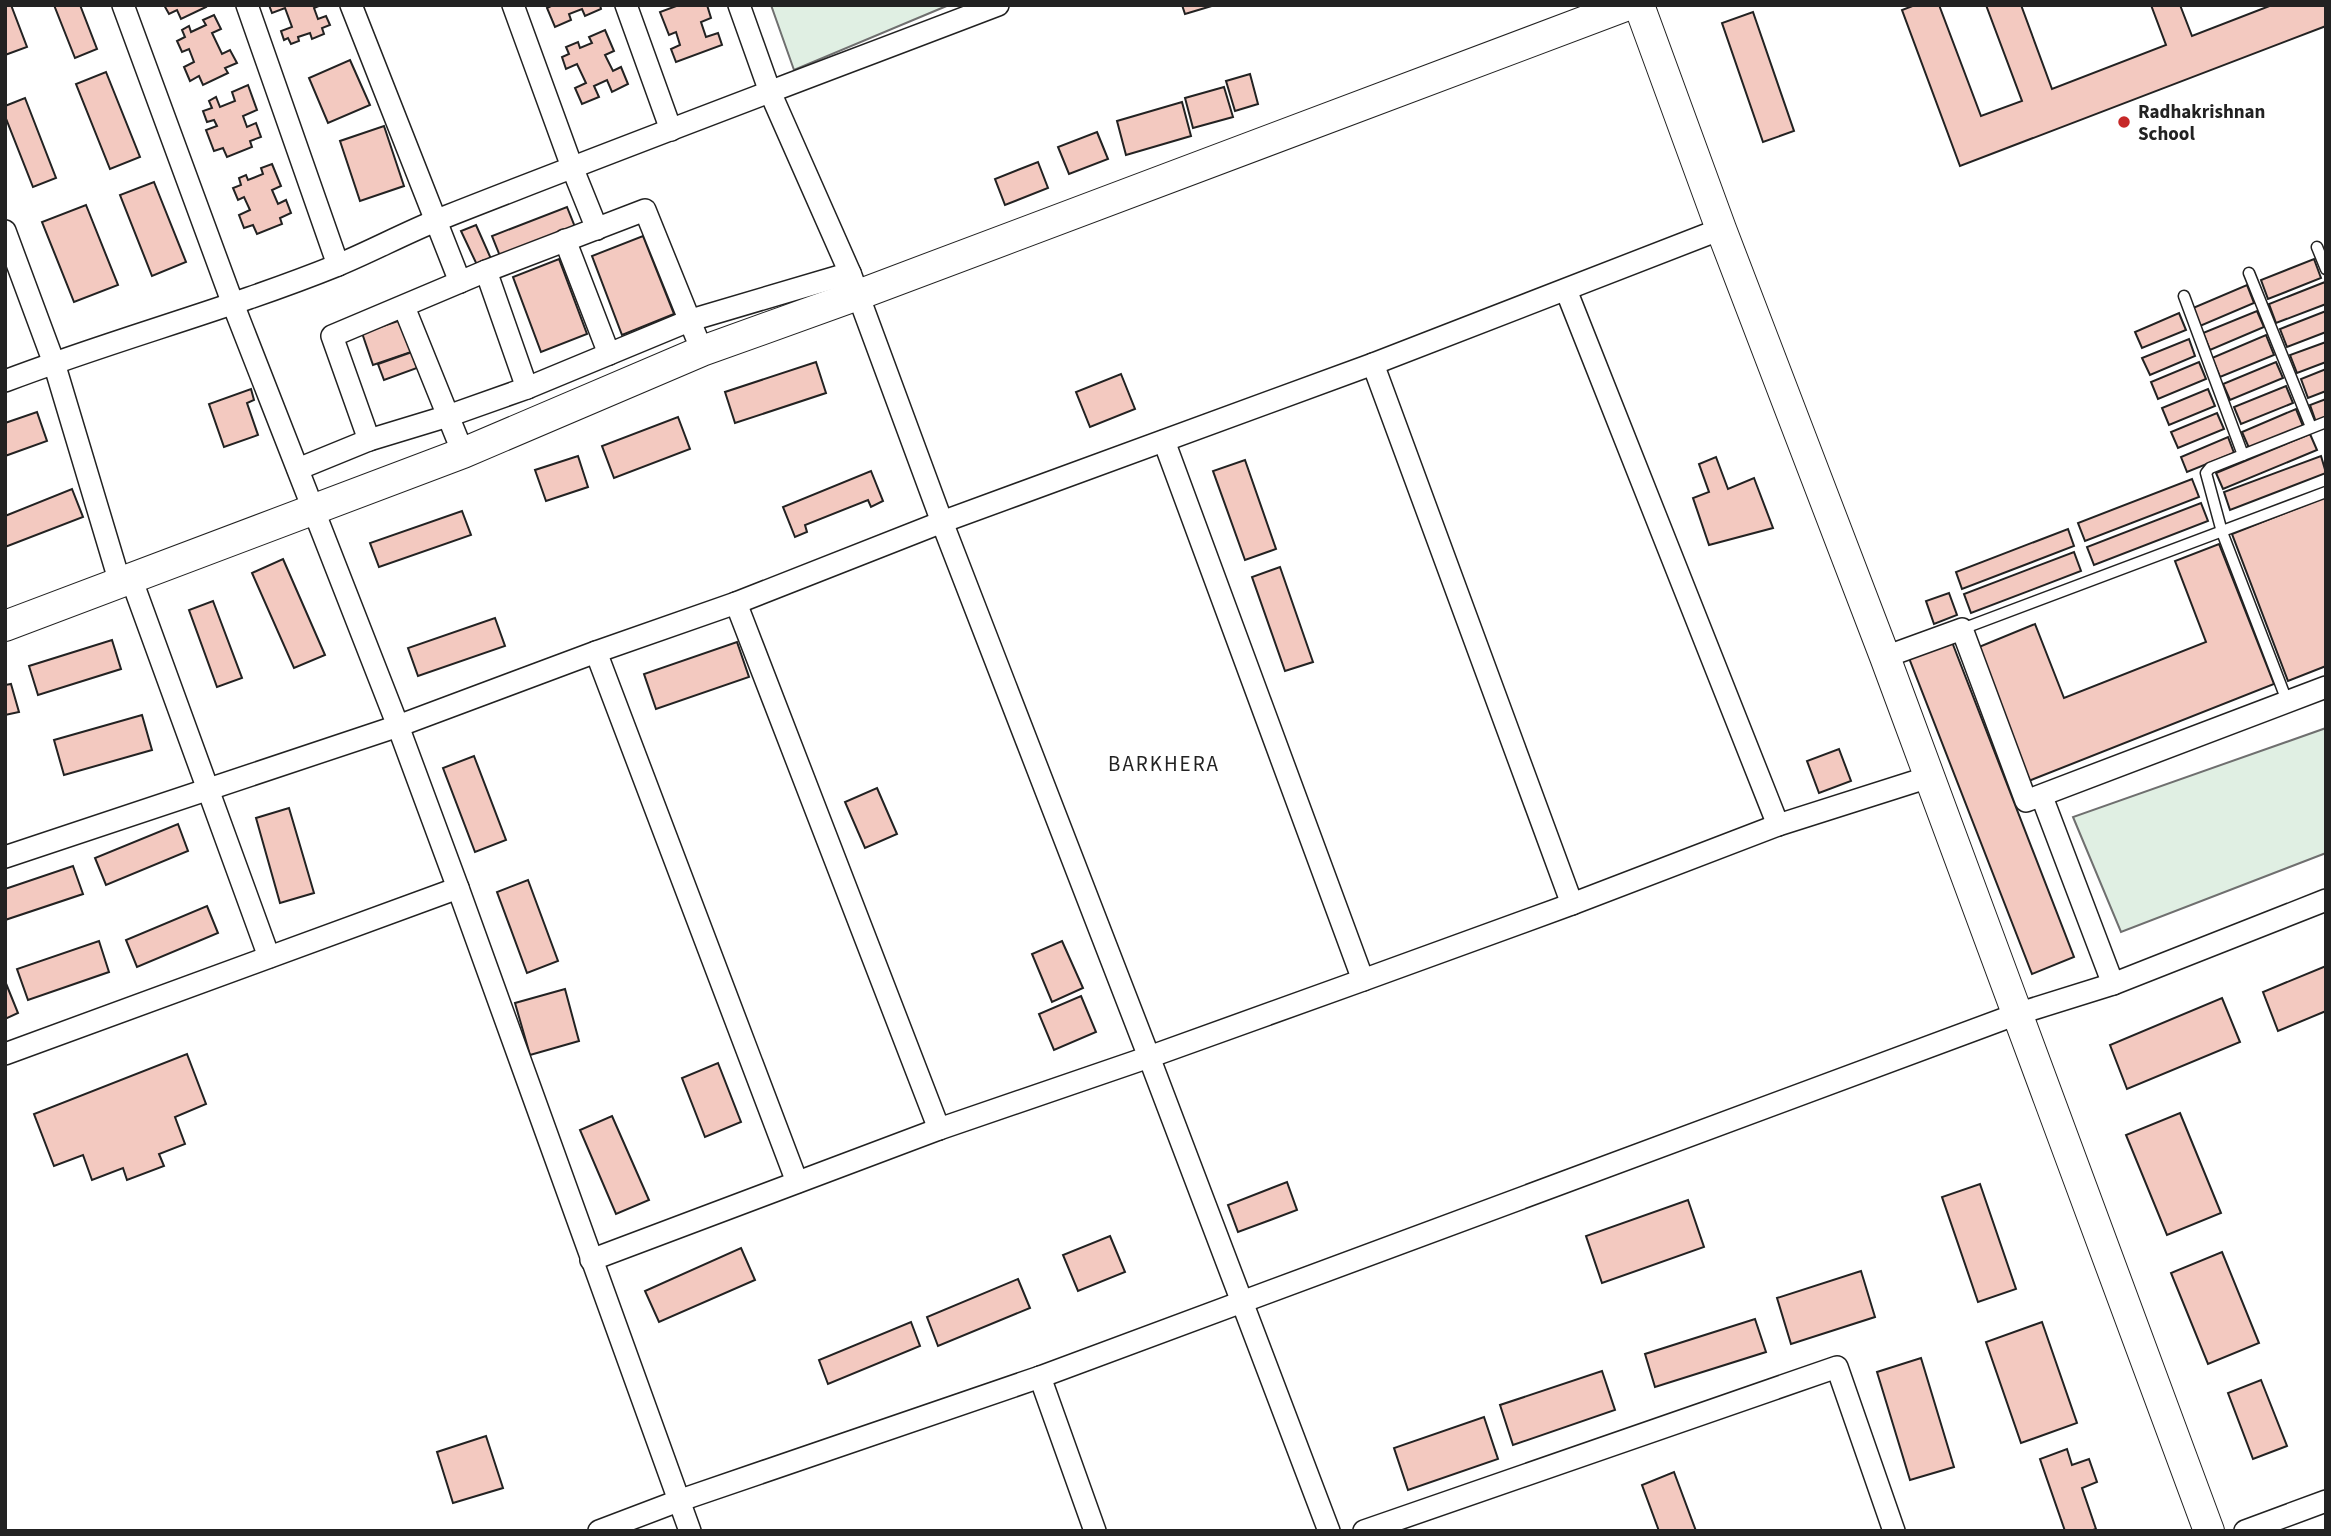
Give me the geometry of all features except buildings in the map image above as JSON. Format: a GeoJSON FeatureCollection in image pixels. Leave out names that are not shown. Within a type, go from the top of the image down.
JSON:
{"type":"FeatureCollection","features":[{"type":"Feature","properties":{"kind":"main road"},"geometry":{"type":"LineString","coordinates":[[5,626],[463,453],[854,284],[1628,5]]}},
{"type":"Feature","properties":{"kind":"main road"},"geometry":{"type":"LineString","coordinates":[[1639,5],[1721,229],[1885,657],[2209,1531]]}},
{"type":"Feature","properties":{"kind":"street"},"geometry":{"type":"LineString","coordinates":[[123,5],[233,304],[398,726],[690,1531]]}},
{"type":"Feature","properties":{"kind":"street"},"geometry":{"type":"LineString","coordinates":[[247,5],[338,265]]}},
{"type":"Feature","properties":{"kind":"street"},"geometry":{"type":"LineString","coordinates":[[351,5],[460,282]]}},
{"type":"Feature","properties":{"kind":"street"},"geometry":{"type":"LineString","coordinates":[[513,5],[597,229]]}},
{"type":"Feature","properties":{"kind":"street"},"geometry":{"type":"LineString","coordinates":[[626,5],[671,130]]}},
{"type":"Feature","properties":{"kind":"street"},"geometry":{"type":"LineString","coordinates":[[740,5],[770,92],[854,284],[942,523],[1329,1531]]}},
{"type":"Feature","properties":{"kind":"street"},"geometry":{"type":"LineString","coordinates":[[5,381],[233,304],[338,265],[436,221],[572,167],[998,5]]}},
{"type":"Feature","properties":{"kind":"street"},"geometry":{"type":"LineString","coordinates":[[369,440],[332,336],[486,271],[645,210],[702,351]]}},
{"type":"Feature","properties":{"kind":"street"},"geometry":{"type":"LineString","coordinates":[[5,857],[398,726],[736,603],[942,523],[1373,364],[1721,229]]}},
{"type":"Feature","properties":{"kind":"street"},"geometry":{"type":"LineString","coordinates":[[5,231],[54,363],[126,580],[208,789],[269,957]]}},
{"type":"Feature","properties":{"kind":"street"},"geometry":{"type":"LineString","coordinates":[[565,240],[610,354]]}},
{"type":"Feature","properties":{"kind":"street"},"geometry":{"type":"LineString","coordinates":[[486,271],[527,388]]}},
{"type":"Feature","properties":{"kind":"street"},"geometry":{"type":"LineString","coordinates":[[298,469],[369,440],[527,388],[691,320],[854,284]]}},
{"type":"Feature","properties":{"kind":"street"},"geometry":{"type":"LineString","coordinates":[[1566,289],[1778,825]]}},
{"type":"Feature","properties":{"kind":"street"},"geometry":{"type":"LineString","coordinates":[[404,307],[463,453]]}},
{"type":"Feature","properties":{"kind":"street"},"geometry":{"type":"LineString","coordinates":[[1373,364],[1572,904]]}},
{"type":"Feature","properties":{"kind":"street"},"geometry":{"type":"LineString","coordinates":[[1164,441],[1363,980]]}},
{"type":"Feature","properties":{"kind":"street"},"geometry":{"type":"LineString","coordinates":[[736,603],[939,1129]]}},
{"type":"Feature","properties":{"kind":"street"},"geometry":{"type":"LineString","coordinates":[[1885,657],[1962,629],[2026,802],[2326,687]]}},
{"type":"Feature","properties":{"kind":"street"},"geometry":{"type":"LineString","coordinates":[[596,652],[797,1182]]}},
{"type":"Feature","properties":{"kind":"street"},"geometry":{"type":"LineString","coordinates":[[591,1260],[939,1129],[1149,1057],[1572,904],[1778,825],[1929,777]]}},
{"type":"Feature","properties":{"kind":"street"},"geometry":{"type":"LineString","coordinates":[[2042,797],[2113,984]]}},
{"type":"Feature","properties":{"kind":"street"},"geometry":{"type":"LineString","coordinates":[[5,1054],[458,888]]}},
{"type":"Feature","properties":{"kind":"street"},"geometry":{"type":"LineString","coordinates":[[599,1531],[678,1500],[1040,1377],[2017,1014],[2113,984],[2326,900]]}},
{"type":"Feature","properties":{"kind":"street"},"geometry":{"type":"LineString","coordinates":[[1364,1531],[1837,1367],[1894,1531]]}},
{"type":"Feature","properties":{"kind":"street"},"geometry":{"type":"LineString","coordinates":[[1040,1377],[1094,1531]]}},
{"type":"Feature","properties":{"kind":"street"},"geometry":{"type":"LineString","coordinates":[[2245,1531],[2326,1501]]}},
{"type":"Feature","properties":{"kind":"lane"},"geometry":{"type":"LineString","coordinates":[[2317,247],[2326,269]]}},
{"type":"Feature","properties":{"kind":"lane"},"geometry":{"type":"LineString","coordinates":[[2249,273],[2321,427],[2210,468],[2206,473],[2222,532],[2287,701]]}},
{"type":"Feature","properties":{"kind":"lane"},"geometry":{"type":"LineString","coordinates":[[2184,296],[2243,455]]}},
{"type":"Feature","properties":{"kind":"lane"},"geometry":{"type":"LineString","coordinates":[[1962,629],[2326,492]]}},
{"type":"Feature","properties":{"kind":"green space"},"geometry":{"type":"Polygon","coordinates":[[[771,5],[949,5],[794,70],[771,5]]]}},
{"type":"Feature","properties":{"kind":"green space"},"geometry":{"type":"Polygon","coordinates":[[[2326,728],[2326,853],[2121,932],[2073,817],[2326,728]]]}},
{"type":"Feature","properties":{"kind":"place","name":"Radhakrishnan School"},"geometry":{"type":"Point","coordinates":[2124,122]}},
{"type":"Feature","properties":{"kind":"district","name":"BARKHERA"},"geometry":{"type":"Point","coordinates":[1164,764]}}]}
